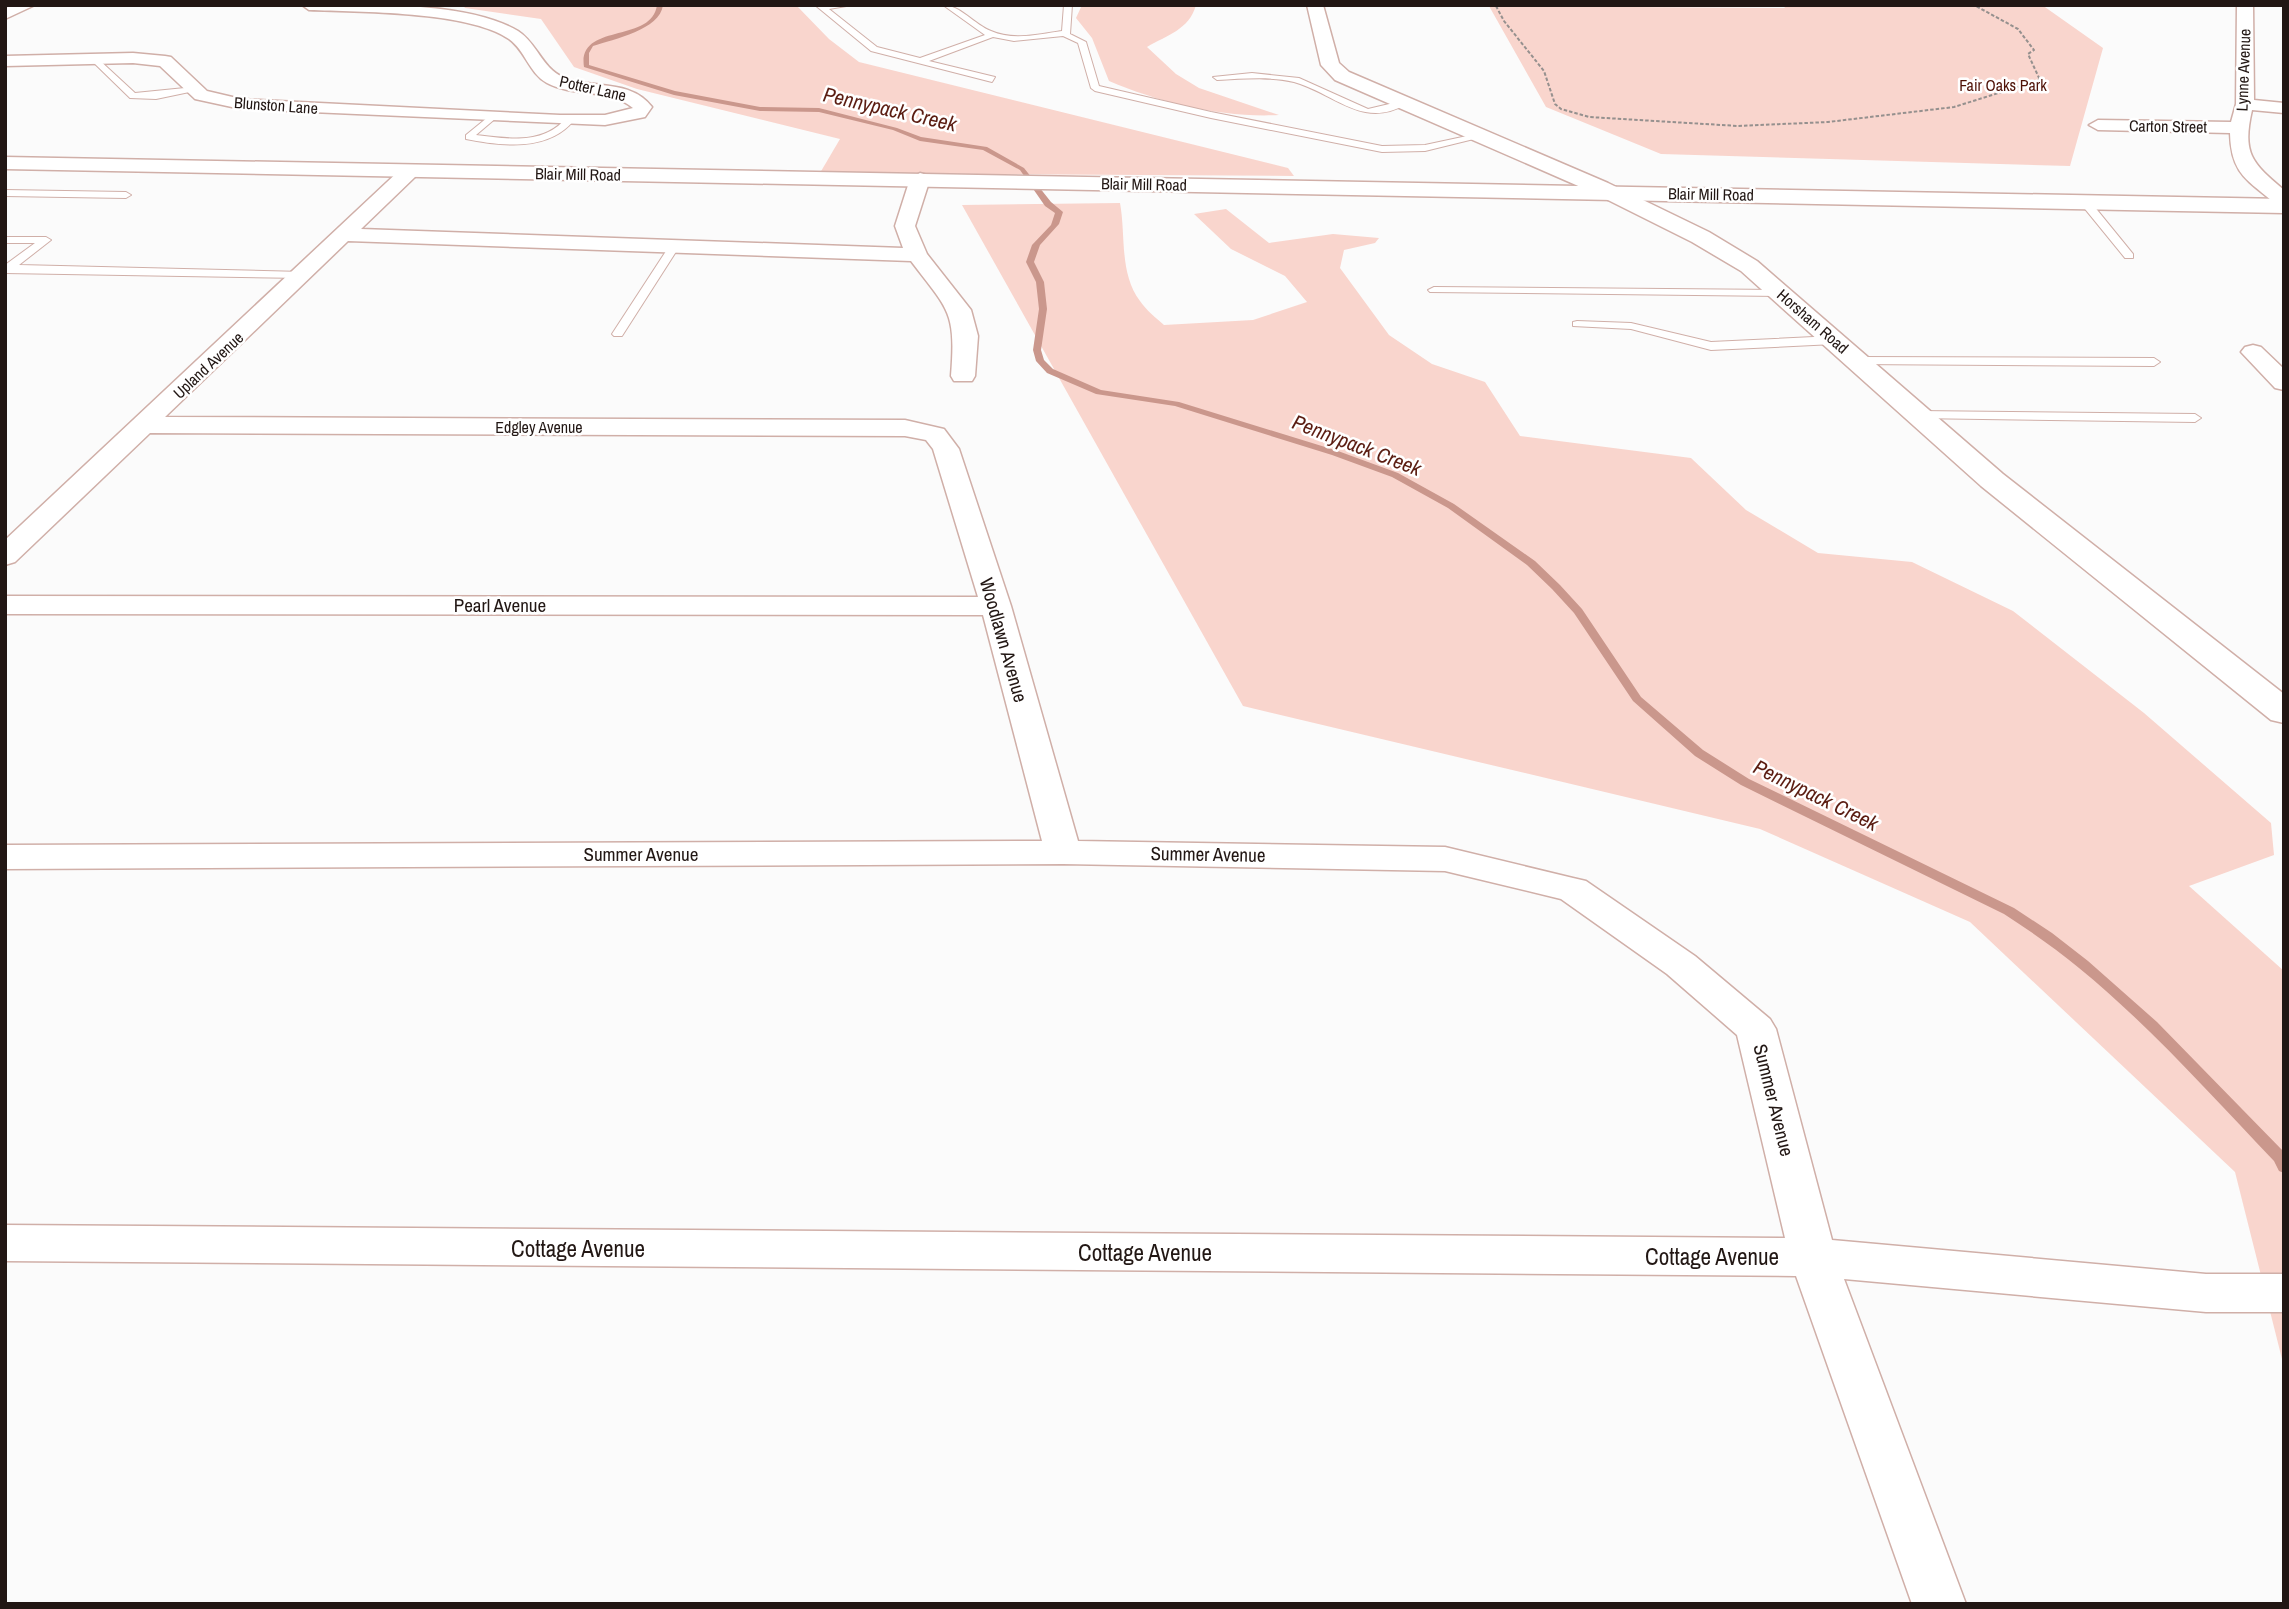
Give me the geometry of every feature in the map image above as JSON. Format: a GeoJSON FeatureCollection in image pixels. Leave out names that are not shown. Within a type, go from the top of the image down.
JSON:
{"type":"FeatureCollection","features":[{"type":"Feature","properties":{"kind":"main road","name":"Horsham Road"},"geometry":{"type":"LineString","coordinates":[[1315,5],[1330,65],[1342,76],[1402,104],[1615,192],[1706,239],[1749,266],[1992,480],[2284,712]]}},
{"type":"Feature","properties":{"kind":"main road","name":"Blair Mill Road"},"geometry":{"type":"LineString","coordinates":[[5,163],[409,172],[920,178],[1093,184],[2284,206]]}},
{"type":"Feature","properties":{"kind":"street","name":"Potter Lane"},"geometry":{"type":"LineString","coordinates":[[309,5],[428,14],[497,27],[515,36],[538,69],[548,76],[563,83],[620,92],[634,98],[643,107],[639,113],[625,116],[564,120]]}},
{"type":"Feature","properties":{"kind":"street","name":"Lynne Avenue"},"geometry":{"type":"LineString","coordinates":[[2245,5],[2245,104],[2239,128],[2240,157],[2249,171],[2284,201]]}},
{"type":"Feature","properties":{"kind":"street","name":"Blunston Lane"},"geometry":{"type":"LineString","coordinates":[[5,61],[165,61],[195,90],[216,100],[241,104],[564,120]]}},
{"type":"Feature","properties":{"kind":"street"},"geometry":{"type":"LineString","coordinates":[[2245,104],[2284,108]]}},
{"type":"Feature","properties":{"kind":"street","name":"Carton Street"},"geometry":{"type":"LineString","coordinates":[[2098,125],[2239,128]]}},
{"type":"Feature","properties":{"kind":"street","name":"Upland Avenue"},"geometry":{"type":"LineString","coordinates":[[5,556],[409,172]]}},
{"type":"Feature","properties":{"kind":"street"},"geometry":{"type":"LineString","coordinates":[[920,178],[905,226],[917,255],[960,310],[966,336],[963,376]]}},
{"type":"Feature","properties":{"kind":"street"},"geometry":{"type":"LineString","coordinates":[[343,235],[917,255]]}},
{"type":"Feature","properties":{"kind":"street"},"geometry":{"type":"LineString","coordinates":[[2284,353],[2253,352],[2284,383]]}},
{"type":"Feature","properties":{"kind":"street","name":"Edgley Avenue"},"geometry":{"type":"LineString","coordinates":[[144,425],[905,428],[934,433]]}},
{"type":"Feature","properties":{"kind":"street","name":"Woodlawn Avenue"},"geometry":{"type":"LineString","coordinates":[[934,433],[946,449],[996,606],[1063,852]]}},
{"type":"Feature","properties":{"kind":"street","name":"Pearl Avenue"},"geometry":{"type":"LineString","coordinates":[[5,605],[996,606]]}},
{"type":"Feature","properties":{"kind":"street","name":"Summer Avenue"},"geometry":{"type":"LineString","coordinates":[[5,857],[1063,852],[1445,859],[1573,890],[1681,965],[1756,1029],[1813,1257],[1939,1604]]}},
{"type":"Feature","properties":{"kind":"street","name":"Cottage Avenue"},"geometry":{"type":"LineString","coordinates":[[5,1243],[1813,1257],[2206,1293],[2284,1293]]}},
{"type":"Feature","properties":{"kind":"lane"},"geometry":{"type":"LineString","coordinates":[[820,7],[848,5]]}},
{"type":"Feature","properties":{"kind":"lane"},"geometry":{"type":"LineString","coordinates":[[947,5],[975,28],[990,36],[1017,39],[1066,33],[1082,42],[1096,88],[1211,115],[1382,149],[1425,148],[1481,136]]}},
{"type":"Feature","properties":{"kind":"lane"},"geometry":{"type":"LineString","coordinates":[[1066,33],[1068,5]]}},
{"type":"Feature","properties":{"kind":"lane"},"geometry":{"type":"LineString","coordinates":[[820,7],[874,49],[992,79]]}},
{"type":"Feature","properties":{"kind":"lane"},"geometry":{"type":"LineString","coordinates":[[920,61],[990,36]]}},
{"type":"Feature","properties":{"kind":"lane"},"geometry":{"type":"LineString","coordinates":[[96,60],[133,96],[156,96],[195,90]]}},
{"type":"Feature","properties":{"kind":"lane"},"geometry":{"type":"LineString","coordinates":[[1217,78],[1252,76],[1296,80],[1367,111],[1402,104]]}},
{"type":"Feature","properties":{"kind":"lane"},"geometry":{"type":"LineString","coordinates":[[1331,96],[1365,88]]}},
{"type":"Feature","properties":{"kind":"lane"},"geometry":{"type":"LineString","coordinates":[[493,117],[469,136],[540,139],[555,135],[564,120]]}},
{"type":"Feature","properties":{"kind":"lane"},"geometry":{"type":"LineString","coordinates":[[5,193],[126,195]]}},
{"type":"Feature","properties":{"kind":"lane"},"geometry":{"type":"LineString","coordinates":[[2085,202],[2129,256]]}},
{"type":"Feature","properties":{"kind":"lane"},"geometry":{"type":"LineString","coordinates":[[5,240],[46,240],[6,269]]}},
{"type":"Feature","properties":{"kind":"lane"},"geometry":{"type":"LineString","coordinates":[[618,334],[674,247]]}},
{"type":"Feature","properties":{"kind":"lane"},"geometry":{"type":"LineString","coordinates":[[6,269],[303,275]]}},
{"type":"Feature","properties":{"kind":"lane"},"geometry":{"type":"LineString","coordinates":[[1434,290],[1781,293]]}},
{"type":"Feature","properties":{"kind":"lane"},"geometry":{"type":"LineString","coordinates":[[1577,324],[1632,327],[1711,346],[1834,340]]}},
{"type":"Feature","properties":{"kind":"lane"},"geometry":{"type":"LineString","coordinates":[[1858,361],[2154,362]]}},
{"type":"Feature","properties":{"kind":"lane"},"geometry":{"type":"LineString","coordinates":[[1918,415],[2033,414],[2195,418]]}},
{"type":"Feature","properties":{"kind":"path"},"geometry":{"type":"LineString","coordinates":[[1496,6],[1504,21],[1544,71],[1555,104],[1561,109],[1589,117],[1738,126],[1828,122],[1954,107],[2040,80],[2029,62],[2028,54],[2034,50],[2032,44],[2011,26],[1974,5]]}},
{"type":"Feature","properties":{"kind":"green space"},"geometry":{"type":"Polygon","coordinates":[[[463,5],[796,5],[829,39],[859,62],[1288,168],[1294,176],[820,173],[840,139],[637,89],[574,67],[541,19],[465,8],[463,5]]]}},
{"type":"Feature","properties":{"kind":"green space"},"geometry":{"type":"Polygon","coordinates":[[[1082,5],[1196,5],[1183,26],[1147,47],[1176,74],[1199,88],[1279,115],[1236,114],[1192,107],[1149,96],[1109,81],[1092,38],[1076,18],[1082,5]]]}},
{"type":"Feature","properties":{"kind":"green space","name":"Fair Oaks Park"},"geometry":{"type":"Polygon","coordinates":[[[1783,5],[2042,5],[2103,48],[2070,166],[1661,154],[1546,107],[1489,6],[1785,8],[1783,5]]]}},
{"type":"Feature","properties":{"kind":"green space"},"geometry":{"type":"Polygon","coordinates":[[[1120,203],[1129,279],[1142,304],[1164,325],[1253,320],[1307,302],[1285,276],[1231,249],[1194,214],[1226,209],[1269,243],[1333,234],[1379,238],[1375,243],[1344,250],[1340,268],[1389,335],[1432,364],[1485,382],[1520,436],[1691,458],[1746,510],[1818,553],[1912,562],[2013,611],[2144,713],[2271,823],[2274,855],[2189,886],[2284,971],[2284,1367],[2235,1172],[1970,922],[1760,829],[1243,706],[962,205],[1120,203]]]}},
{"type":"Feature","properties":{"kind":"waterway","name":"Pennypack Creek"},"geometry":{"type":"LineString","coordinates":[[660,5],[659,13],[645,26],[591,45],[586,53],[586,66],[674,93],[760,109],[819,110],[895,129],[920,139],[985,148],[1022,169],[1048,204],[1059,212],[1054,227],[1036,245],[1030,262],[1040,282],[1043,309],[1037,350],[1040,361],[1050,371],[1099,392],[1176,404],[1335,453],[1395,475],[1451,506],[1531,563],[1556,587],[1578,611],[1637,699],[1699,753],[1745,782],[2009,911],[2047,936],[2118,994],[2185,1058],[2280,1158],[2284,1167]]}}]}
